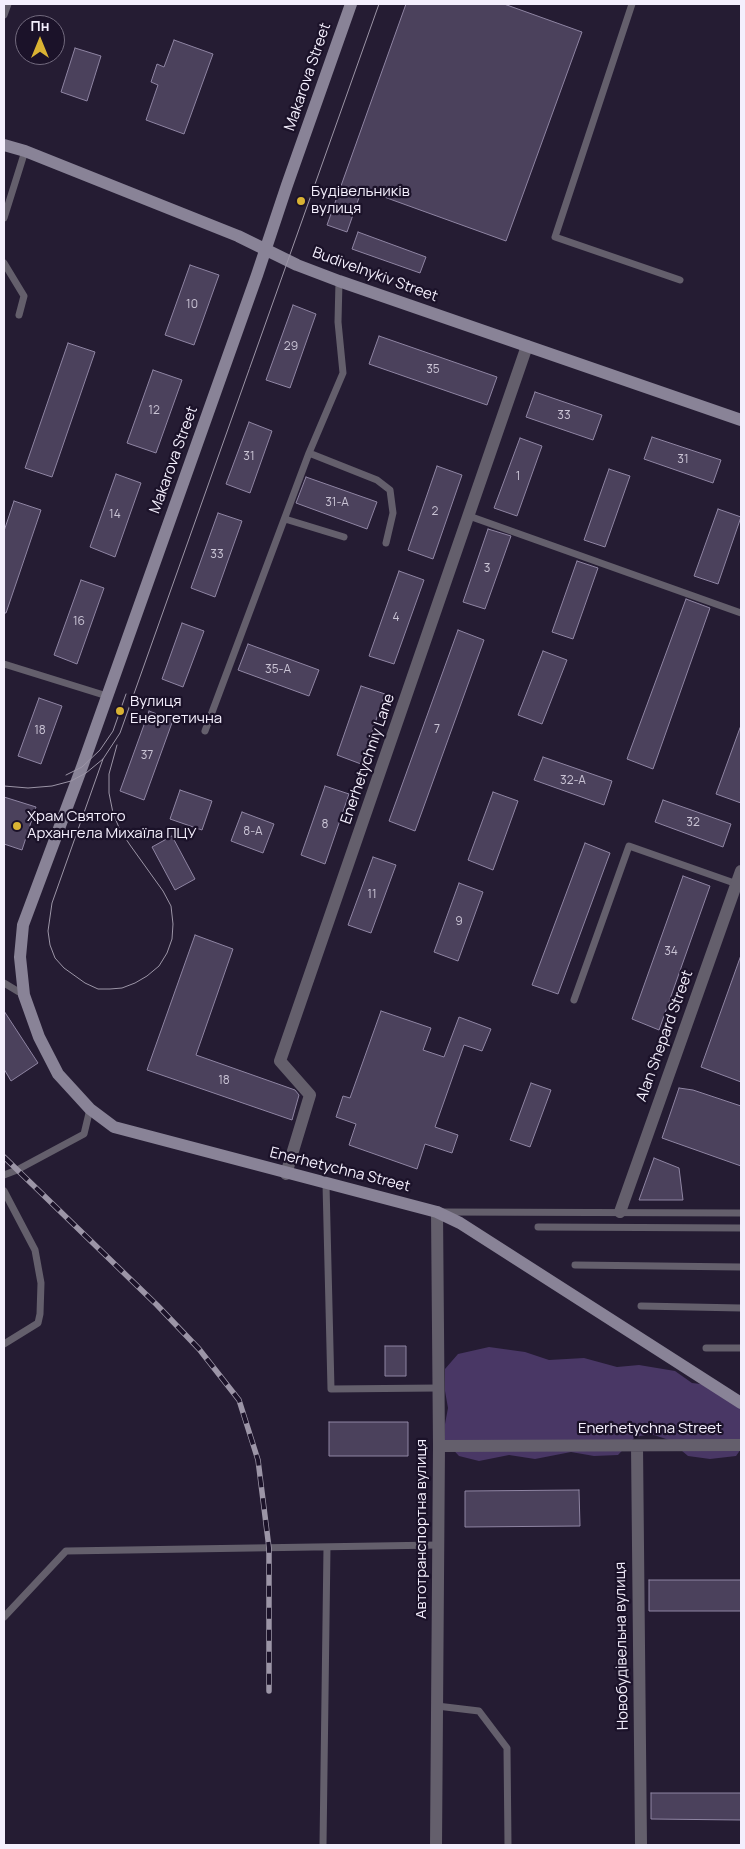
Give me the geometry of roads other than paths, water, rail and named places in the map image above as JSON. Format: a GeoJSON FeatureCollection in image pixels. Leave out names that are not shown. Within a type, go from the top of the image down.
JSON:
{"type":"FeatureCollection","features":[{"type":"Feature","properties":{"kind":"main road","name":"Makarova Street"},"geometry":{"type":"LineString","coordinates":[[23,925],[266,250],[351,4]]}},
{"type":"Feature","properties":{"kind":"main road","name":"Budivelnykiv Street"},"geometry":{"type":"LineString","coordinates":[[4,145],[25,151],[238,236],[297,265],[339,281],[741,420]]}},
{"type":"Feature","properties":{"kind":"main road","name":"Enerhetychna Street"},"geometry":{"type":"LineString","coordinates":[[23,925],[20,957],[24,995],[38,1037],[58,1074],[90,1109],[114,1127],[286,1174],[408,1203],[437,1212],[460,1223],[741,1403]]}},
{"type":"Feature","properties":{"kind":"street","name":"Enerhetychniy Lane"},"geometry":{"type":"LineString","coordinates":[[286,1174],[310,1095],[280,1060],[528,346]]}},
{"type":"Feature","properties":{"kind":"street","name":"Alan Shepard Street"},"geometry":{"type":"LineString","coordinates":[[620,1212],[739,878]]}},
{"type":"Feature","properties":{"kind":"street","name":"Автотранспортна вулиця"},"geometry":{"type":"LineString","coordinates":[[436,1845],[438,1545],[437,1212]]}},
{"type":"Feature","properties":{"kind":"street","name":"Enerhetychna Street"},"geometry":{"type":"LineString","coordinates":[[438,1446],[741,1445]]}},
{"type":"Feature","properties":{"kind":"street","name":"Новобудівельна вулиця"},"geometry":{"type":"LineString","coordinates":[[636,1446],[640,1845]]}},
{"type":"Feature","properties":{"kind":"lane"},"geometry":{"type":"LineString","coordinates":[[4,15],[8,4]]}},
{"type":"Feature","properties":{"kind":"lane"},"geometry":{"type":"LineString","coordinates":[[632,4],[555,236],[680,280]]}},
{"type":"Feature","properties":{"kind":"lane"},"geometry":{"type":"LineString","coordinates":[[4,218],[25,151]]}},
{"type":"Feature","properties":{"kind":"lane"},"geometry":{"type":"LineString","coordinates":[[4,263],[24,296],[19,315]]}},
{"type":"Feature","properties":{"kind":"lane"},"geometry":{"type":"LineString","coordinates":[[205,731],[309,453],[343,373],[338,322],[339,281]]}},
{"type":"Feature","properties":{"kind":"lane"},"geometry":{"type":"LineString","coordinates":[[309,453],[377,480],[390,490],[393,513],[386,543]]}},
{"type":"Feature","properties":{"kind":"lane"},"geometry":{"type":"LineString","coordinates":[[469,516],[741,613]]}},
{"type":"Feature","properties":{"kind":"lane"},"geometry":{"type":"LineString","coordinates":[[285,519],[344,537]]}},
{"type":"Feature","properties":{"kind":"lane"},"geometry":{"type":"LineString","coordinates":[[4,664],[107,696]]}},
{"type":"Feature","properties":{"kind":"lane"},"geometry":{"type":"LineString","coordinates":[[574,1000],[629,846],[739,878]]}},
{"type":"Feature","properties":{"kind":"lane"},"geometry":{"type":"LineString","coordinates":[[4,983],[24,995]]}},
{"type":"Feature","properties":{"kind":"lane"},"geometry":{"type":"LineString","coordinates":[[4,1176],[84,1134],[90,1109]]}},
{"type":"Feature","properties":{"kind":"lane"},"geometry":{"type":"LineString","coordinates":[[326,1184],[331,1389],[438,1388]]}},
{"type":"Feature","properties":{"kind":"lane"},"geometry":{"type":"LineString","coordinates":[[4,1191],[35,1250],[42,1283],[38,1323],[4,1344]]}},
{"type":"Feature","properties":{"kind":"lane"},"geometry":{"type":"LineString","coordinates":[[437,1212],[741,1213]]}},
{"type":"Feature","properties":{"kind":"lane"},"geometry":{"type":"LineString","coordinates":[[538,1227],[741,1228]]}},
{"type":"Feature","properties":{"kind":"lane"},"geometry":{"type":"LineString","coordinates":[[575,1265],[741,1268]]}},
{"type":"Feature","properties":{"kind":"lane"},"geometry":{"type":"LineString","coordinates":[[641,1306],[741,1308]]}},
{"type":"Feature","properties":{"kind":"lane"},"geometry":{"type":"LineString","coordinates":[[706,1348],[741,1348]]}},
{"type":"Feature","properties":{"kind":"lane"},"geometry":{"type":"LineString","coordinates":[[4,1617],[66,1551],[438,1545]]}},
{"type":"Feature","properties":{"kind":"lane"},"geometry":{"type":"LineString","coordinates":[[324,1845],[327,1547]]}},
{"type":"Feature","properties":{"kind":"lane"},"geometry":{"type":"LineString","coordinates":[[437,1706],[479,1711],[507,1748],[508,1845]]}},
{"type":"Feature","properties":{"kind":"tram line"},"geometry":{"type":"LineString","coordinates":[[4,786],[28,788],[52,786],[71,781],[86,773],[103,759],[120,733],[379,4]]}},
{"type":"Feature","properties":{"kind":"tram line"},"geometry":{"type":"LineString","coordinates":[[66,775],[82,767],[100,750],[113,731],[126,694]]}},
{"type":"Feature","properties":{"kind":"tram line"},"geometry":{"type":"LineString","coordinates":[[103,759],[52,903],[48,931],[50,945],[55,958],[64,968],[85,983],[98,989],[110,989],[122,988],[135,983],[159,966],[167,953],[172,939],[173,924],[171,906],[163,891],[120,830],[113,813],[109,793],[109,774],[117,745]]}},
{"type":"Feature","properties":{"kind":"railway"},"geometry":{"type":"LineString","coordinates":[[4,1157],[157,1305],[199,1349],[239,1400],[258,1460],[269,1548],[269,1691]]}},
{"type":"Feature","properties":{"kind":"place","name":"Будівельників вулиця"},"geometry":{"type":"Point","coordinates":[301,201]}},
{"type":"Feature","properties":{"kind":"place","name":"Вулиця Енергетична"},"geometry":{"type":"Point","coordinates":[120,711]}},
{"type":"Feature","properties":{"kind":"place","name":"Храм Святого Архангела Михаїла ПЦУ"},"geometry":{"type":"Point","coordinates":[17,826]}}]}
